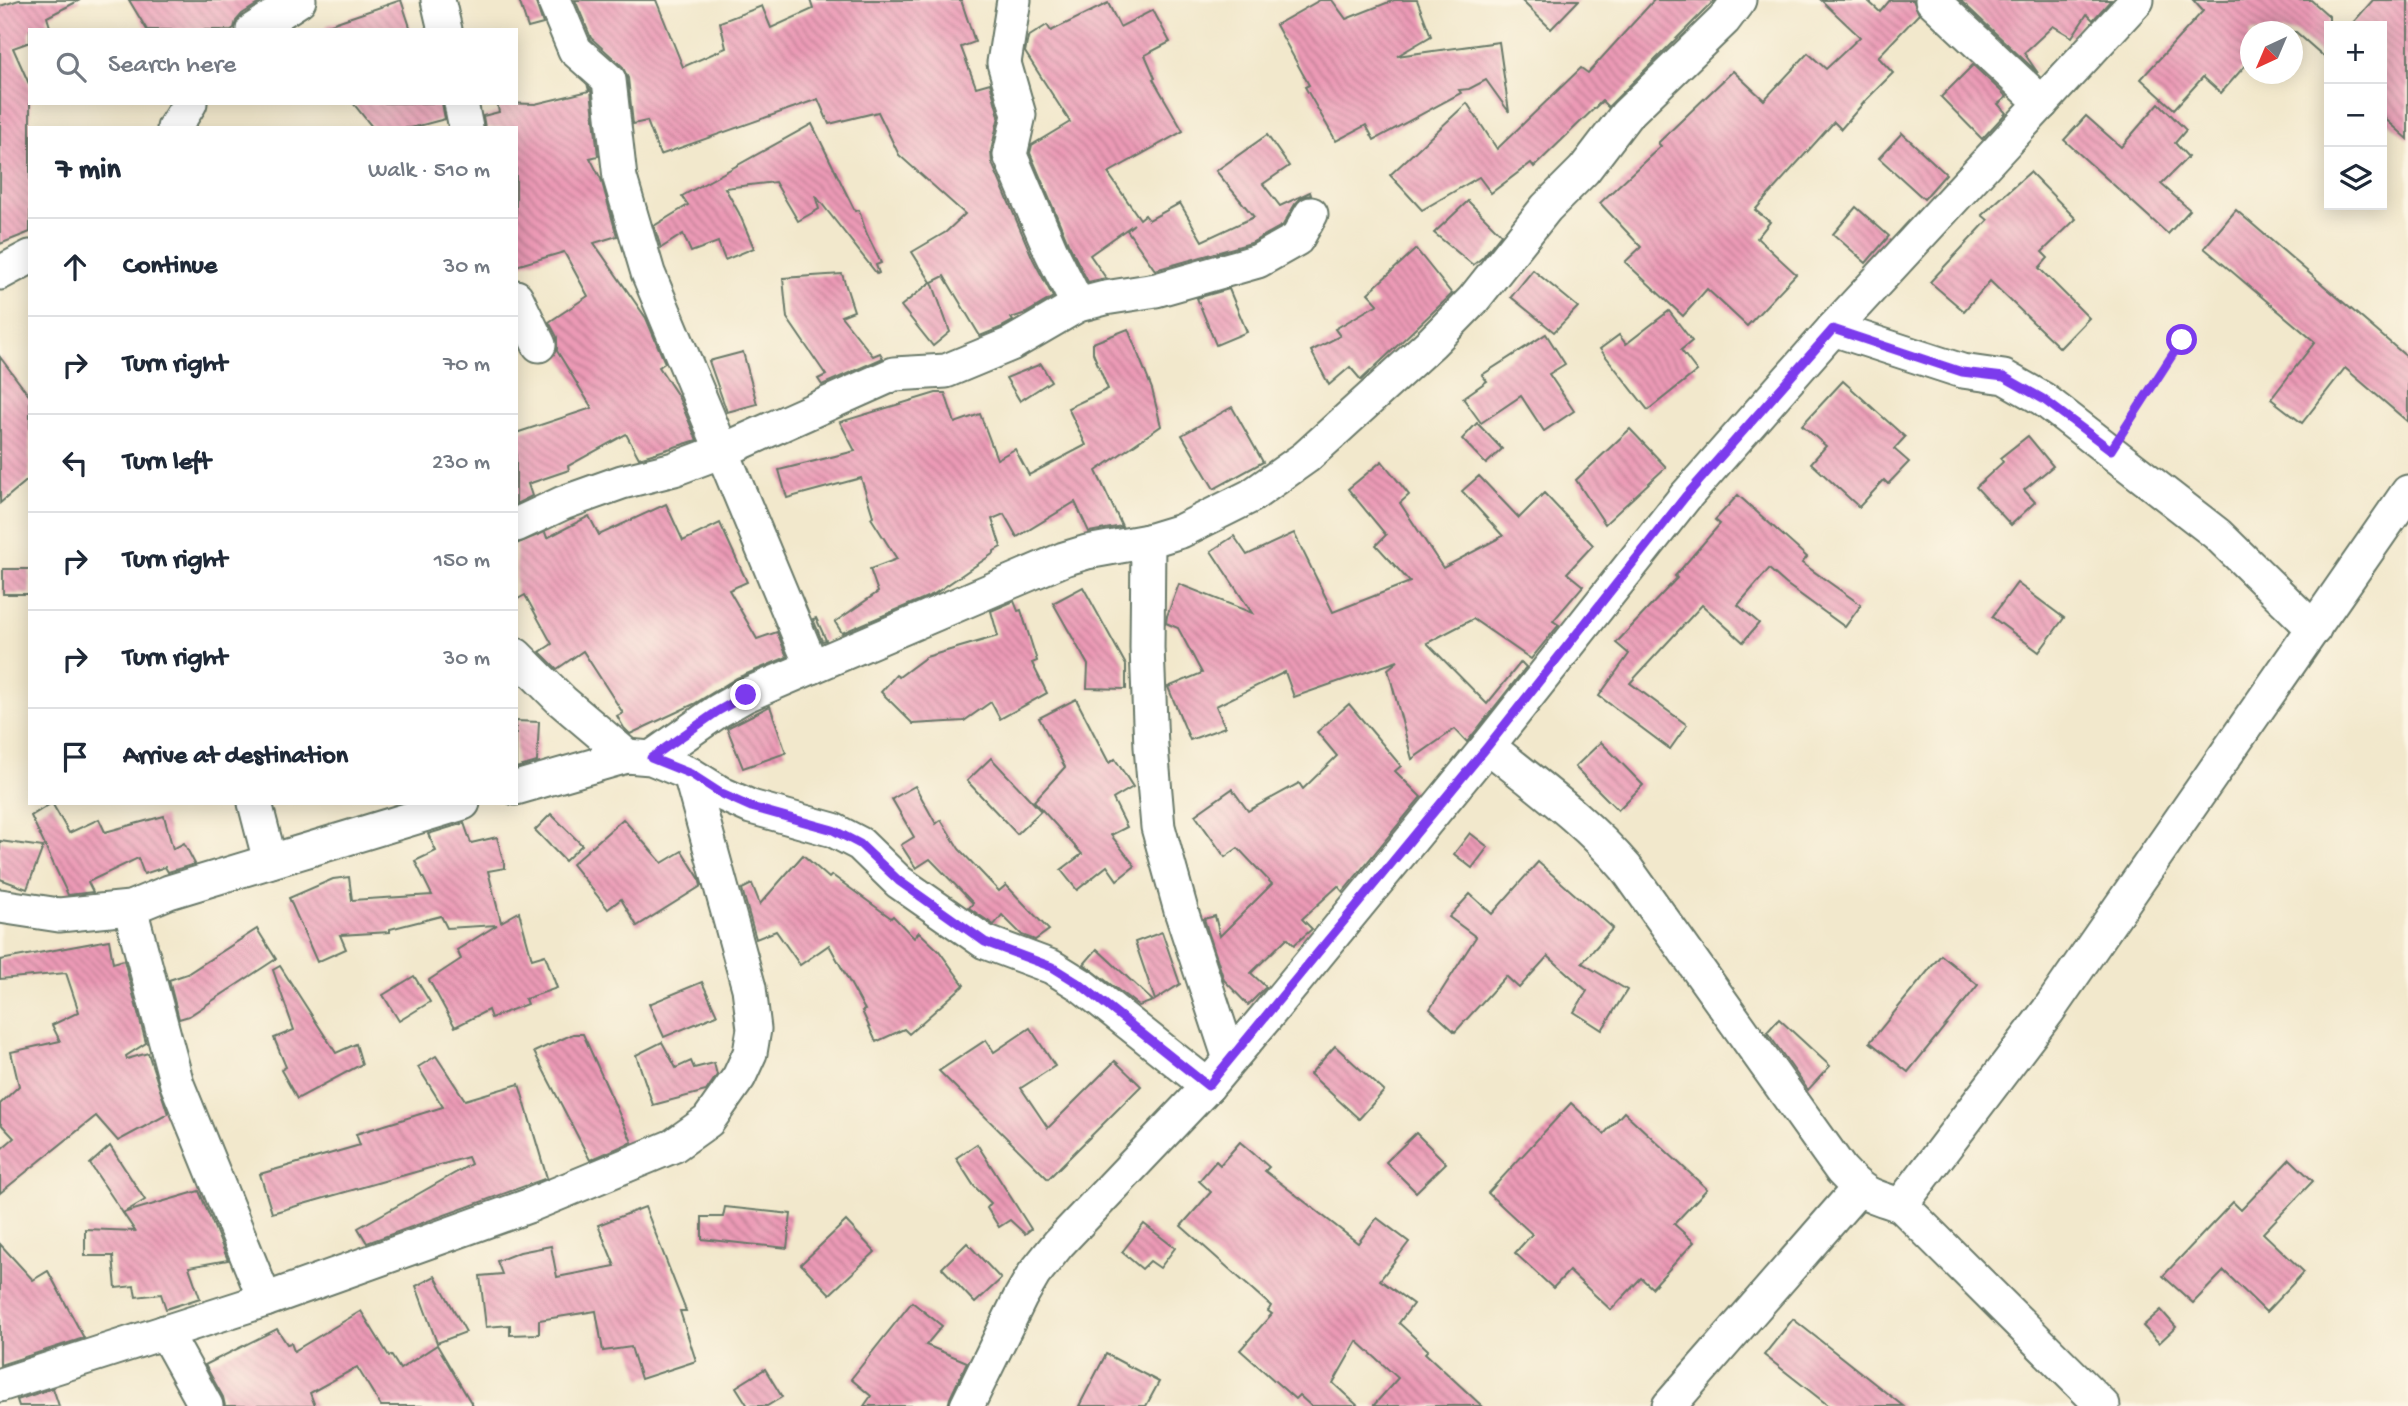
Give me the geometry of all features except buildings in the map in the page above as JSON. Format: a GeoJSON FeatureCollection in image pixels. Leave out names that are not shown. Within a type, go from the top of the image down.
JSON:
{"type":"FeatureCollection","features":[{"type":"Feature","properties":{"kind":"street"},"geometry":{"type":"LineString","coordinates":[[256,28],[299,0]]}},
{"type":"Feature","properties":{"kind":"street"},"geometry":{"type":"LineString","coordinates":[[438,0],[445,28]]}},
{"type":"Feature","properties":{"kind":"street"},"geometry":{"type":"LineString","coordinates":[[554,0],[575,50],[609,79],[620,178],[648,273],[812,667]]}},
{"type":"Feature","properties":{"kind":"street"},"geometry":{"type":"LineString","coordinates":[[1014,0],[1004,63],[1019,115],[1010,155],[1051,251],[1078,305]]}},
{"type":"Feature","properties":{"kind":"street"},"geometry":{"type":"LineString","coordinates":[[518,787],[639,757],[746,695],[1064,559],[1181,531],[1251,495],[1306,457],[1473,300],[1546,208],[1584,170],[1626,115],[1724,20],[1739,0]]}},
{"type":"Feature","properties":{"kind":"street"},"geometry":{"type":"LineString","coordinates":[[1932,0],[2042,103]]}},
{"type":"Feature","properties":{"kind":"street"},"geometry":{"type":"LineString","coordinates":[[967,1406],[1034,1274],[1059,1242],[1208,1086],[1488,746],[1685,497],[1833,329],[2137,0]]}},
{"type":"Feature","properties":{"kind":"street"},"geometry":{"type":"LineString","coordinates":[[175,126],[189,105]]}},
{"type":"Feature","properties":{"kind":"street"},"geometry":{"type":"LineString","coordinates":[[461,105],[466,126]]}},
{"type":"Feature","properties":{"kind":"street"},"geometry":{"type":"LineString","coordinates":[[518,524],[563,503],[622,481],[674,469],[722,451],[894,374],[946,371],[957,367],[1011,344],[1078,305],[1156,290],[1258,261],[1297,239],[1311,214]]}},
{"type":"Feature","properties":{"kind":"street"},"geometry":{"type":"LineString","coordinates":[[0,273],[28,258]]}},
{"type":"Feature","properties":{"kind":"street"},"geometry":{"type":"LineString","coordinates":[[518,301],[539,345]]}},
{"type":"Feature","properties":{"kind":"street"},"geometry":{"type":"LineString","coordinates":[[1833,329],[1962,372],[2004,377],[2043,399],[2217,534],[2314,629]]}},
{"type":"Feature","properties":{"kind":"street"},"geometry":{"type":"LineString","coordinates":[[1901,1205],[2048,1011],[2314,629],[2402,514]]}},
{"type":"Feature","properties":{"kind":"street"},"geometry":{"type":"LineString","coordinates":[[1147,541],[1147,648],[1158,827],[1182,914],[1230,1059]]}},
{"type":"Feature","properties":{"kind":"street"},"geometry":{"type":"LineString","coordinates":[[518,657],[562,701],[639,757],[691,774],[722,794],[751,807],[833,830],[860,844],[899,881],[985,942],[1052,967],[1081,985],[1208,1086]]}},
{"type":"Feature","properties":{"kind":"street"},"geometry":{"type":"LineString","coordinates":[[1488,746],[1577,818],[1626,868],[1841,1170],[1858,1189],[1872,1197],[1901,1205],[2103,1406]]}},
{"type":"Feature","properties":{"kind":"street"},"geometry":{"type":"LineString","coordinates":[[0,1385],[265,1300],[528,1206],[673,1146],[708,1121],[739,1077],[750,1053],[754,1029],[749,988],[691,774]]}},
{"type":"Feature","properties":{"kind":"street"},"geometry":{"type":"LineString","coordinates":[[256,805],[270,861]]}},
{"type":"Feature","properties":{"kind":"street"},"geometry":{"type":"LineString","coordinates":[[0,906],[59,915],[130,908],[169,892],[457,805]]}},
{"type":"Feature","properties":{"kind":"street"},"geometry":{"type":"LineString","coordinates":[[130,908],[177,1084],[265,1300]]}},
{"type":"Feature","properties":{"kind":"street"},"geometry":{"type":"LineString","coordinates":[[1669,1406],[1858,1189]]}},
{"type":"Feature","properties":{"kind":"street"},"geometry":{"type":"LineString","coordinates":[[164,1332],[206,1406]]}},
{"type":"Feature","properties":{"kind":"path"},"geometry":{"type":"LineString","coordinates":[[2111,450],[2182,340]]}},
{"type":"Feature","properties":{"kind":"route"},"geometry":{"type":"LineString","coordinates":[[746,695],[718,711],[651,758],[691,774],[722,794],[751,807],[833,830],[860,844],[899,881],[952,921],[985,942],[1052,967],[1081,985],[1208,1086],[1488,746],[1685,497],[1833,329],[1962,372],[2004,377],[2043,399],[2111,450],[2182,340]]}}]}
